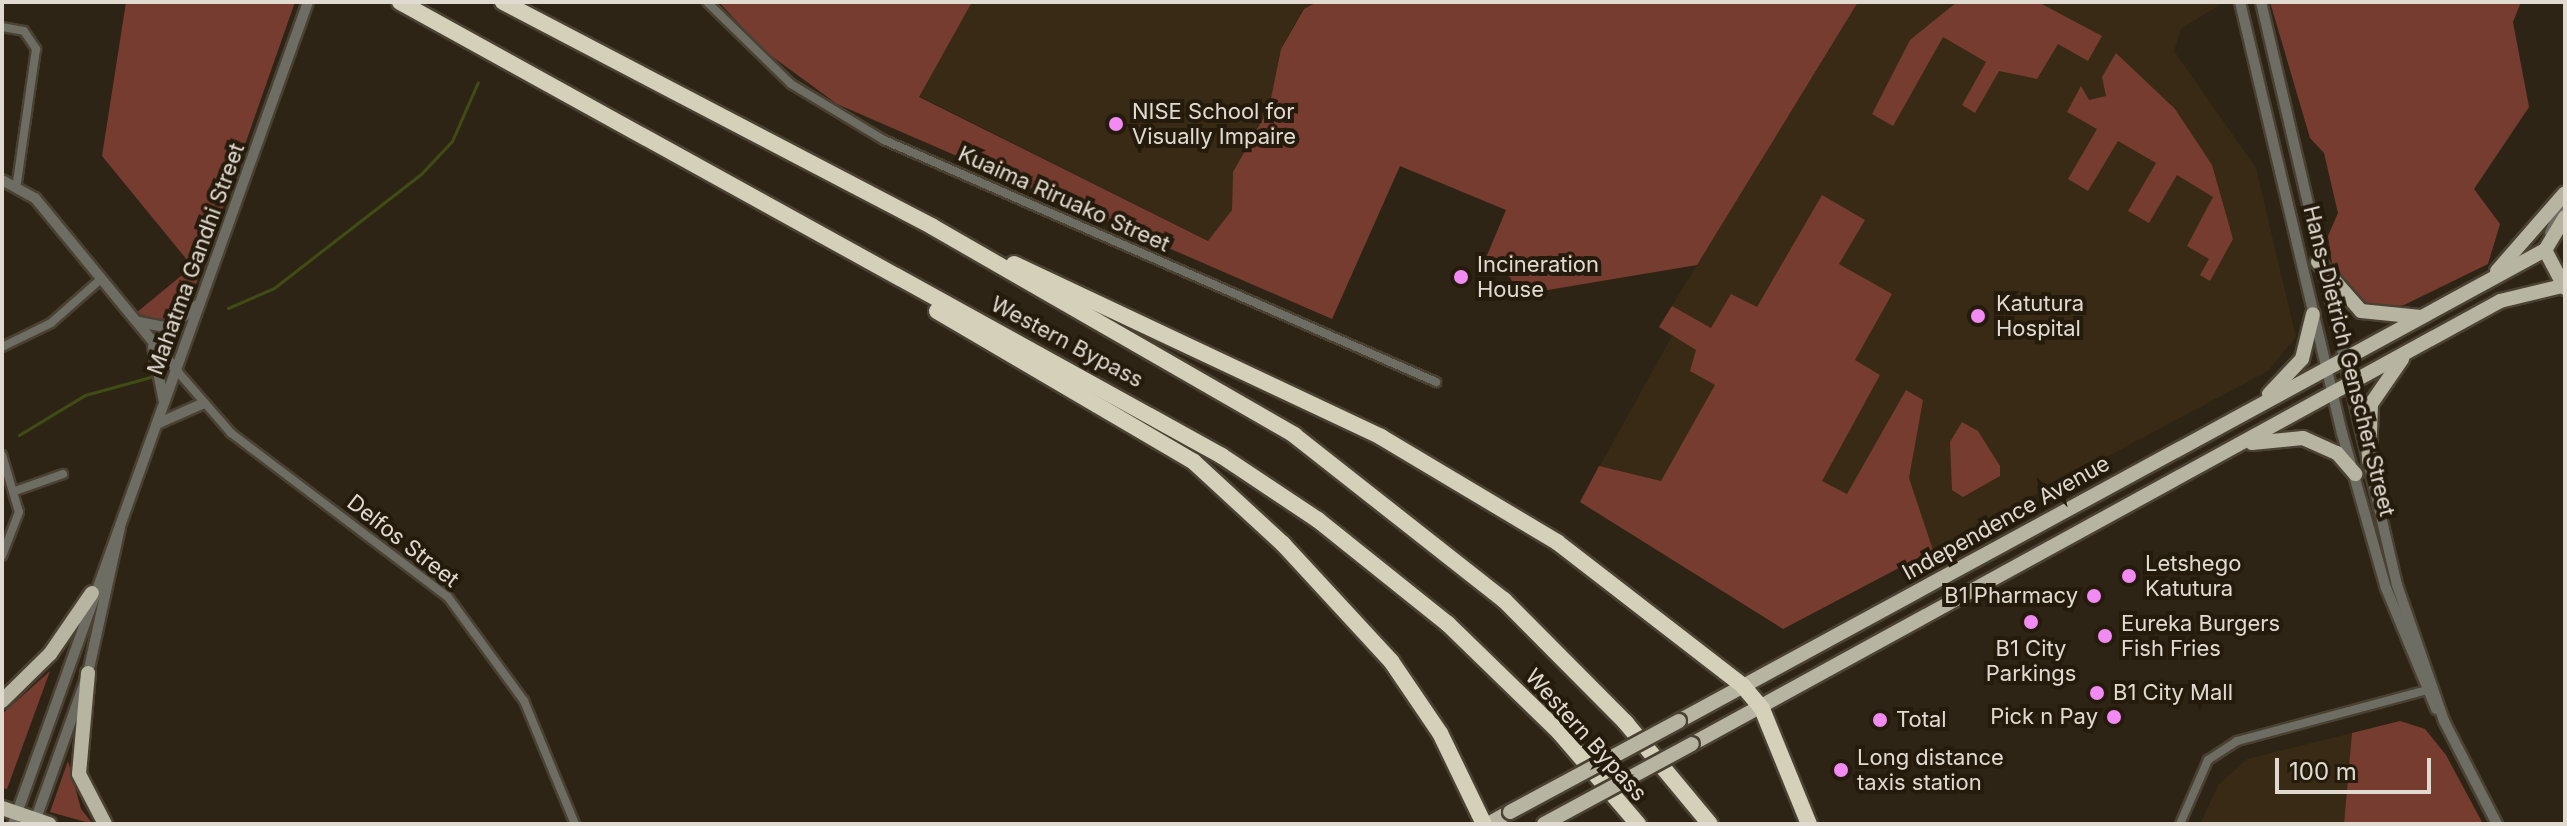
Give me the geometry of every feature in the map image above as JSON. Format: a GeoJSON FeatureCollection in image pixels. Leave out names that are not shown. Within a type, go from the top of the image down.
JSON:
{"type":"FeatureCollection","features":[{"type":"Feature","properties":{"kind":"highway","name":"Western Bypass"},"geometry":{"type":"LineString","coordinates":[[400,2],[893,277],[1167,420],[1318,520],[1480,655],[1638,824]]}},
{"type":"Feature","properties":{"kind":"highway","name":"Western Bypass"},"geometry":{"type":"LineString","coordinates":[[503,2],[933,227],[1228,393],[1429,536],[1626,723],[1710,824]]}},
{"type":"Feature","properties":{"kind":"highway"},"geometry":{"type":"LineString","coordinates":[[933,227],[1451,476],[1633,597],[1743,686],[1762,709],[1809,824]]}},
{"type":"Feature","properties":{"kind":"highway"},"geometry":{"type":"LineString","coordinates":[[893,277],[920,301],[1194,462],[1272,534],[1391,661],[1440,733],[1486,824]]}},
{"type":"Feature","properties":{"kind":"main road"},"geometry":{"type":"LineString","coordinates":[[2476,290],[2565,196]]}},
{"type":"Feature","properties":{"kind":"main road"},"geometry":{"type":"LineString","coordinates":[[1544,824],[1762,709],[2500,301],[2564,287],[2545,250],[2549,234],[2565,217]]}},
{"type":"Feature","properties":{"kind":"main road","name":"Independence Avenue"},"geometry":{"type":"LineString","coordinates":[[1486,824],[2545,250]]}},
{"type":"Feature","properties":{"kind":"main road"},"geometry":{"type":"LineString","coordinates":[[2318,262],[2361,311],[2423,317]]}},
{"type":"Feature","properties":{"kind":"main road"},"geometry":{"type":"LineString","coordinates":[[2258,406],[2302,359],[2313,314]]}},
{"type":"Feature","properties":{"kind":"main road"},"geometry":{"type":"LineString","coordinates":[[2369,461],[2371,404],[2404,355]]}},
{"type":"Feature","properties":{"kind":"main road"},"geometry":{"type":"LineString","coordinates":[[2242,445],[2303,438],[2337,453],[2355,474]]}},
{"type":"Feature","properties":{"kind":"main road"},"geometry":{"type":"LineString","coordinates":[[2,701],[50,654],[92,593]]}},
{"type":"Feature","properties":{"kind":"main road"},"geometry":{"type":"LineString","coordinates":[[88,673],[79,774],[105,824]]}},
{"type":"Feature","properties":{"kind":"main road"},"geometry":{"type":"LineString","coordinates":[[2,808],[15,818],[40,822]]}},
{"type":"Feature","properties":{"kind":"street","name":"Mahatma Gandhi Street"},"geometry":{"type":"LineString","coordinates":[[15,818],[92,593],[120,528],[204,299],[308,2]]}},
{"type":"Feature","properties":{"kind":"street","name":"Kuaima Riruako Street"},"geometry":{"type":"LineString","coordinates":[[707,2],[791,84],[884,140],[1436,382]]}},
{"type":"Feature","properties":{"kind":"street","name":"Hans-Dietrich Genscher Street"},"geometry":{"type":"LineString","coordinates":[[2240,2],[2313,314],[2355,474],[2427,690],[2497,824]]}},
{"type":"Feature","properties":{"kind":"street","name":"Hans-Dietrich Genscher Street"},"geometry":{"type":"LineString","coordinates":[[2261,2],[2318,262],[2397,585],[2427,690]]}},
{"type":"Feature","properties":{"kind":"street"},"geometry":{"type":"LineString","coordinates":[[2,27],[24,31],[36,49],[17,183]]}},
{"type":"Feature","properties":{"kind":"street"},"geometry":{"type":"LineString","coordinates":[[2,180],[17,183],[177,371]]}},
{"type":"Feature","properties":{"kind":"street"},"geometry":{"type":"LineString","coordinates":[[2549,234],[2565,196]]}},
{"type":"Feature","properties":{"kind":"street"},"geometry":{"type":"LineString","coordinates":[[2,347],[51,323],[100,280]]}},
{"type":"Feature","properties":{"kind":"street"},"geometry":{"type":"LineString","coordinates":[[134,319],[170,328],[204,299]]}},
{"type":"Feature","properties":{"kind":"street"},"geometry":{"type":"LineString","coordinates":[[152,342],[164,408]]}},
{"type":"Feature","properties":{"kind":"street","name":"Delfos Street"},"geometry":{"type":"LineString","coordinates":[[177,371],[237,438],[448,597],[524,701],[575,824]]}},
{"type":"Feature","properties":{"kind":"street"},"geometry":{"type":"LineString","coordinates":[[158,423],[204,403]]}},
{"type":"Feature","properties":{"kind":"street"},"geometry":{"type":"LineString","coordinates":[[2,455],[15,491],[18,523],[2,556]]}},
{"type":"Feature","properties":{"kind":"street"},"geometry":{"type":"LineString","coordinates":[[15,491],[63,474]]}},
{"type":"Feature","properties":{"kind":"street","name":"Mahatma Gandhi Street"},"geometry":{"type":"LineString","coordinates":[[40,822],[88,673],[121,548],[120,528]]}},
{"type":"Feature","properties":{"kind":"street"},"geometry":{"type":"LineString","coordinates":[[2180,824],[2208,760],[2237,741],[2427,690]]}},
{"type":"Feature","properties":{"kind":"shaded area"},"geometry":{"type":"Polygon","coordinates":[[[126,2],[295,2],[188,307],[171,324],[136,313],[187,271],[188,261],[102,156],[126,2]]]}},
{"type":"Feature","properties":{"kind":"shaded area"},"geometry":{"type":"Polygon","coordinates":[[[719,2],[972,2],[919,97],[1208,241],[1232,210],[1233,172],[1269,108],[1281,49],[1304,9],[1317,2],[1858,2],[1697,265],[1518,295],[1510,277],[1483,265],[1506,210],[1400,166],[1332,319],[837,104],[762,49],[719,2]]]}},
{"type":"Feature","properties":{"kind":"shaded area","name":"NISE School for Visually Impaire"},"geometry":{"type":"Polygon","coordinates":[[[972,2],[1317,2],[1303,9],[1281,48],[1269,108],[1233,172],[1232,210],[1209,241],[919,96],[972,2]]]}},
{"type":"Feature","properties":{"kind":"shaded area","name":"Katutura Hospital"},"geometry":{"type":"Polygon","coordinates":[[[1858,2],[2224,2],[2181,29],[2174,51],[2256,168],[2296,337],[2268,371],[1783,629],[1580,502],[1672,336],[1659,327],[1858,2]]]}},
{"type":"Feature","properties":{"kind":"shaded area"},"geometry":{"type":"Polygon","coordinates":[[[1957,2],[2038,2],[2102,36],[2088,61],[2058,44],[2037,79],[1999,71],[1975,113],[1962,105],[1986,62],[1943,37],[1893,126],[1872,114],[1910,40],[1957,2]]]}},
{"type":"Feature","properties":{"kind":"shaded area"},"geometry":{"type":"Polygon","coordinates":[[[2270,2],[2521,2],[2513,22],[2529,107],[2474,189],[2500,224],[2488,264],[2404,305],[2381,309],[2351,295],[2332,263],[2328,236],[2338,213],[2324,153],[2310,138],[2270,2]]]}},
{"type":"Feature","properties":{"kind":"shaded area"},"geometry":{"type":"Polygon","coordinates":[[[2116,53],[2175,109],[2212,165],[2233,239],[2210,281],[2200,275],[2209,259],[2187,246],[2213,197],[2177,175],[2149,223],[2128,211],[2156,163],[2118,141],[2088,191],[2068,179],[2097,129],[2067,112],[2081,86],[2089,100],[2106,96],[2102,77],[2116,53]]]}},
{"type":"Feature","properties":{"kind":"shaded area"},"geometry":{"type":"Polygon","coordinates":[[[1822,195],[1865,220],[1839,264],[1892,294],[1855,360],[1880,375],[1822,481],[1847,494],[1906,390],[1923,400],[1909,478],[1933,550],[1783,629],[1580,502],[1599,466],[1661,481],[1715,385],[1690,371],[1696,350],[1659,327],[1672,306],[1711,328],[1731,294],[1757,307],[1822,195]]]}},
{"type":"Feature","properties":{"kind":"shaded area"},"geometry":{"type":"Polygon","coordinates":[[[1962,422],[1978,431],[2000,466],[2000,476],[1963,497],[1952,490],[1950,442],[1962,422]]]}},
{"type":"Feature","properties":{"kind":"shaded area"},"geometry":{"type":"Polygon","coordinates":[[[50,671],[7,789],[2,788],[2,714],[50,671]]]}},
{"type":"Feature","properties":{"kind":"shaded area"},"geometry":{"type":"Polygon","coordinates":[[[2400,721],[2425,729],[2446,755],[2483,824],[2344,824],[2352,733],[2400,721]]]}},
{"type":"Feature","properties":{"kind":"shaded area"},"geometry":{"type":"Polygon","coordinates":[[[2352,733],[2344,824],[2200,824],[2219,784],[2247,759],[2352,733]]]}},
{"type":"Feature","properties":{"kind":"shaded area"},"geometry":{"type":"Polygon","coordinates":[[[68,761],[81,809],[93,824],[50,812],[68,761]]]}},
{"type":"Feature","properties":{"kind":"waterway"},"geometry":{"type":"LineString","coordinates":[[228,308],[274,288],[421,174],[452,141],[478,82]]}},
{"type":"Feature","properties":{"kind":"waterway"},"geometry":{"type":"LineString","coordinates":[[19,435],[85,395],[151,377]]}},
{"type":"Feature","properties":{"kind":"place","name":"NISE School for Visually Impaire"},"geometry":{"type":"Point","coordinates":[1116,124]}},
{"type":"Feature","properties":{"kind":"place","name":"Incineration House"},"geometry":{"type":"Point","coordinates":[1461,277]}},
{"type":"Feature","properties":{"kind":"place","name":"Katutura Hospital"},"geometry":{"type":"Point","coordinates":[1978,316]}},
{"type":"Feature","properties":{"kind":"place","name":"Letshego Katutura"},"geometry":{"type":"Point","coordinates":[2129,576]}},
{"type":"Feature","properties":{"kind":"place","name":"B1 Pharmacy"},"geometry":{"type":"Point","coordinates":[2094,596]}},
{"type":"Feature","properties":{"kind":"place","name":"B1 City Parkings"},"geometry":{"type":"Point","coordinates":[2031,622]}},
{"type":"Feature","properties":{"kind":"place","name":"Eureka Burgers Fish Fries"},"geometry":{"type":"Point","coordinates":[2105,636]}},
{"type":"Feature","properties":{"kind":"place","name":"B1 City Mall"},"geometry":{"type":"Point","coordinates":[2097,693]}},
{"type":"Feature","properties":{"kind":"place","name":"Pick n Pay"},"geometry":{"type":"Point","coordinates":[2114,717]}},
{"type":"Feature","properties":{"kind":"place","name":"Total"},"geometry":{"type":"Point","coordinates":[1880,720]}},
{"type":"Feature","properties":{"kind":"place","name":"Long distance taxis station"},"geometry":{"type":"Point","coordinates":[1841,770]}}]}
